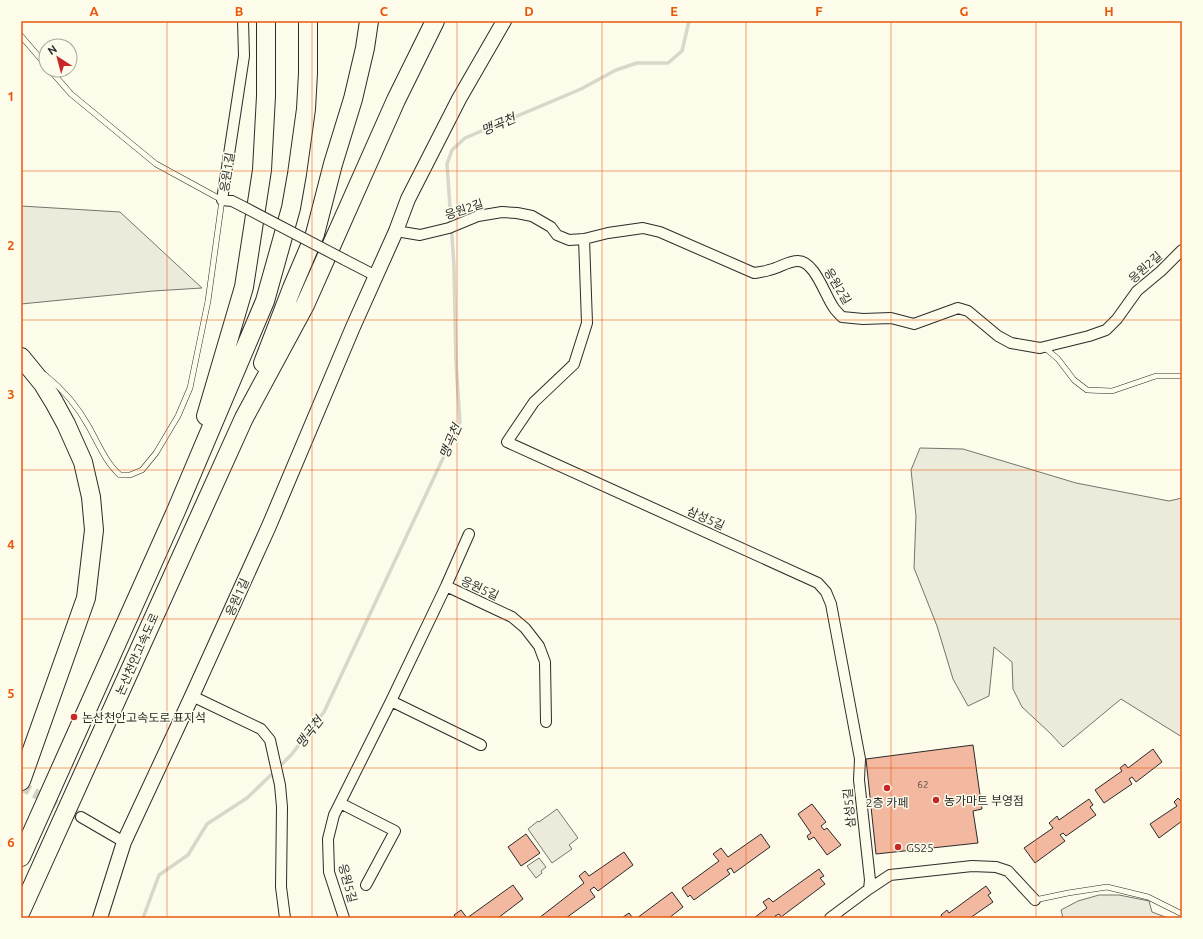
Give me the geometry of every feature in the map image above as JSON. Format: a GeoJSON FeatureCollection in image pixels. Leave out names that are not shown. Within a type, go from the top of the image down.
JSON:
{"type":"FeatureCollection","features":[{"type":"Feature","properties":{"kind":"highway"},"geometry":{"type":"LineString","coordinates":[[176,511],[244,287],[262,170],[266,96],[266,21]]}},
{"type":"Feature","properties":{"kind":"highway"},"geometry":{"type":"LineString","coordinates":[[176,511],[265,301],[292,208],[306,109],[308,21]]}},
{"type":"Feature","properties":{"kind":"highway"},"geometry":{"type":"LineString","coordinates":[[244,418],[266,353],[315,234],[333,164],[353,99],[365,48],[369,21]]}},
{"type":"Feature","properties":{"kind":"highway"},"geometry":{"type":"LineString","coordinates":[[244,418],[305,305],[396,100],[435,21]]}},
{"type":"Feature","properties":{"kind":"highway"},"geometry":{"type":"LineString","coordinates":[[21,356],[43,384],[54,402],[66,424],[82,462],[90,497],[94,530],[86,598],[21,781]]}},
{"type":"Feature","properties":{"kind":"highway","name":"논산천안고속도로"},"geometry":{"type":"LineString","coordinates":[[21,911],[244,418]]}},
{"type":"Feature","properties":{"kind":"highway","name":"논산천안고속도로"},"geometry":{"type":"LineString","coordinates":[[21,858],[176,511]]}},
{"type":"Feature","properties":{"kind":"street","name":"응원1길"},"geometry":{"type":"LineString","coordinates":[[243,21],[244,56],[222,200],[232,201],[376,276]]}},
{"type":"Feature","properties":{"kind":"street","name":"응원1길"},"geometry":{"type":"LineString","coordinates":[[100,918],[124,842],[269,526],[353,327],[396,231],[408,199],[459,99],[504,21]]}},
{"type":"Feature","properties":{"kind":"street","name":"응원2길"},"geometry":{"type":"LineString","coordinates":[[396,231],[420,235],[455,226],[478,216],[502,212],[532,216],[551,227],[557,234],[569,240],[584,239],[608,233],[643,228],[660,232],[754,272],[769,270],[798,261],[805,262],[815,273],[834,308],[842,317],[863,319],[891,318],[914,324],[958,308],[968,310],[998,336],[1011,343],[1040,348],[1089,336],[1106,330],[1117,319],[1137,291],[1161,271],[1182,250]]}},
{"type":"Feature","properties":{"kind":"street","name":"삼성5길"},"geometry":{"type":"LineString","coordinates":[[584,239],[587,323],[574,364],[534,402],[507,442],[812,581],[822,587],[831,604],[860,760],[859,780],[870,880],[869,889]]}},
{"type":"Feature","properties":{"kind":"street"},"geometry":{"type":"LineString","coordinates":[[446,586],[469,534]]}},
{"type":"Feature","properties":{"kind":"street","name":"응원5길"},"geometry":{"type":"LineString","coordinates":[[344,918],[329,872],[328,839],[334,815],[446,586],[512,617],[525,628],[539,646],[545,662],[546,722]]}},
{"type":"Feature","properties":{"kind":"street"},"geometry":{"type":"LineString","coordinates":[[192,696],[261,729],[270,740],[280,785],[282,807],[281,888],[285,918]]}},
{"type":"Feature","properties":{"kind":"street"},"geometry":{"type":"LineString","coordinates":[[391,701],[481,745]]}},
{"type":"Feature","properties":{"kind":"street"},"geometry":{"type":"LineString","coordinates":[[340,803],[395,831],[366,885]]}},
{"type":"Feature","properties":{"kind":"street"},"geometry":{"type":"LineString","coordinates":[[82,817],[124,842]]}},
{"type":"Feature","properties":{"kind":"street"},"geometry":{"type":"LineString","coordinates":[[830,918],[890,875],[972,866],[996,867],[1008,871],[1035,900]]}},
{"type":"Feature","properties":{"kind":"lane"},"geometry":{"type":"LineString","coordinates":[[21,36],[38,56]]}},
{"type":"Feature","properties":{"kind":"lane"},"geometry":{"type":"LineString","coordinates":[[42,373],[65,393],[88,425],[112,469],[120,475],[130,475],[142,470],[156,453],[178,416],[190,388],[208,301],[222,200],[156,164],[70,94],[57,78]]}},
{"type":"Feature","properties":{"kind":"lane"},"geometry":{"type":"LineString","coordinates":[[1044,347],[1058,359],[1074,380],[1087,390],[1112,391],[1156,376],[1182,376]]}},
{"type":"Feature","properties":{"kind":"lane"},"geometry":{"type":"LineString","coordinates":[[21,356],[37,368]]}},
{"type":"Feature","properties":{"kind":"lane"},"geometry":{"type":"LineString","coordinates":[[1035,900],[1068,893],[1107,888],[1148,898],[1182,914]]}},
{"type":"Feature","properties":{"kind":"shaded area"},"geometry":{"type":"Polygon","coordinates":[[[21,206],[120,212],[202,288],[153,291],[21,304],[21,206]]]}},
{"type":"Feature","properties":{"kind":"shaded area"},"geometry":{"type":"Polygon","coordinates":[[[920,448],[963,449],[1076,483],[1169,501],[1182,498],[1182,737],[1121,699],[1063,747],[1022,707],[1013,689],[1012,662],[994,647],[989,696],[968,706],[953,679],[937,626],[914,568],[916,516],[911,470],[920,448]]]}},
{"type":"Feature","properties":{"kind":"shaded area"},"geometry":{"type":"Polygon","coordinates":[[[557,809],[578,838],[569,845],[572,849],[552,863],[528,829],[557,809]]]}},
{"type":"Feature","properties":{"kind":"shaded area"},"geometry":{"type":"Polygon","coordinates":[[[539,858],[546,867],[536,878],[527,866],[539,858]]]}},
{"type":"Feature","properties":{"kind":"shaded area"},"geometry":{"type":"Polygon","coordinates":[[[1099,895],[1119,895],[1149,901],[1152,912],[1168,918],[1063,918],[1061,910],[1078,901],[1099,895]]]}},
{"type":"Feature","properties":{"kind":"building"},"geometry":{"type":"Polygon","coordinates":[[[973,745],[982,809],[973,811],[978,843],[876,854],[866,759],[973,745]]]}},
{"type":"Feature","properties":{"kind":"building"},"geometry":{"type":"Polygon","coordinates":[[[1153,749],[1162,762],[1136,782],[1132,777],[1129,779],[1132,784],[1104,803],[1095,790],[1122,771],[1120,768],[1125,764],[1128,768],[1153,749]]]}},
{"type":"Feature","properties":{"kind":"building"},"geometry":{"type":"Polygon","coordinates":[[[1178,798],[1182,802],[1182,821],[1159,838],[1150,824],[1177,806],[1174,802],[1178,798]]]}},
{"type":"Feature","properties":{"kind":"building"},"geometry":{"type":"Polygon","coordinates":[[[1089,799],[1093,805],[1090,807],[1096,815],[1066,836],[1063,833],[1060,835],[1065,841],[1035,863],[1024,848],[1053,828],[1049,823],[1057,816],[1059,820],[1089,799]]]}},
{"type":"Feature","properties":{"kind":"building"},"geometry":{"type":"Polygon","coordinates":[[[812,804],[826,822],[821,826],[824,830],[827,828],[841,845],[827,855],[814,837],[809,840],[807,836],[811,833],[798,814],[812,804]]]}},
{"type":"Feature","properties":{"kind":"building"},"geometry":{"type":"Polygon","coordinates":[[[526,834],[540,853],[521,866],[508,847],[526,834]]]}},
{"type":"Feature","properties":{"kind":"building"},"geometry":{"type":"Polygon","coordinates":[[[761,834],[770,847],[734,873],[731,868],[727,870],[730,874],[694,900],[690,895],[688,897],[682,888],[719,861],[713,854],[721,848],[728,857],[761,834]]]}},
{"type":"Feature","properties":{"kind":"building"},"geometry":{"type":"Polygon","coordinates":[[[624,852],[633,865],[598,891],[594,887],[590,890],[595,897],[566,918],[539,918],[584,883],[579,876],[585,871],[589,876],[624,852]]]}},
{"type":"Feature","properties":{"kind":"building"},"geometry":{"type":"Polygon","coordinates":[[[819,869],[824,876],[820,878],[825,884],[781,917],[779,914],[775,916],[776,918],[754,918],[767,908],[763,902],[769,898],[773,902],[819,869]]]}},
{"type":"Feature","properties":{"kind":"building"},"geometry":{"type":"Polygon","coordinates":[[[513,885],[523,899],[498,918],[467,918],[513,885]]]}},
{"type":"Feature","properties":{"kind":"building"},"geometry":{"type":"Polygon","coordinates":[[[986,886],[991,893],[988,895],[993,902],[970,918],[943,918],[941,915],[947,910],[949,913],[986,886]]]}},
{"type":"Feature","properties":{"kind":"building"},"geometry":{"type":"Polygon","coordinates":[[[672,892],[683,907],[669,918],[637,918],[672,892]]]}},
{"type":"Feature","properties":{"kind":"building"},"geometry":{"type":"Polygon","coordinates":[[[461,910],[467,918],[456,918],[454,915],[461,910]]]}},
{"type":"Feature","properties":{"kind":"building"},"geometry":{"type":"Polygon","coordinates":[[[629,913],[633,918],[623,917],[629,913]]]}},
{"type":"Feature","properties":{"kind":"waterway","name":"맹곡천"},"geometry":{"type":"LineString","coordinates":[[143,918],[159,875],[188,855],[207,824],[247,798],[271,775],[292,754],[324,712],[460,422],[456,364],[454,266],[447,164],[452,150],[465,138],[581,89],[616,70],[637,63],[668,63],[682,51],[689,21]]}},
{"type":"Feature","properties":{"kind":"tunnel"},"geometry":{"type":"LineString","coordinates":[[21,786],[81,817]]}},
{"type":"Feature","properties":{"kind":"place","name":"논산천안고속도로 표지석"},"geometry":{"type":"Point","coordinates":[74,717]}},
{"type":"Feature","properties":{"kind":"place","name":"2층 카페"},"geometry":{"type":"Point","coordinates":[887,788]}},
{"type":"Feature","properties":{"kind":"place","name":"농가마트 부영점"},"geometry":{"type":"Point","coordinates":[936,800]}},
{"type":"Feature","properties":{"kind":"place","name":"GS25"},"geometry":{"type":"Point","coordinates":[898,847]}}]}
